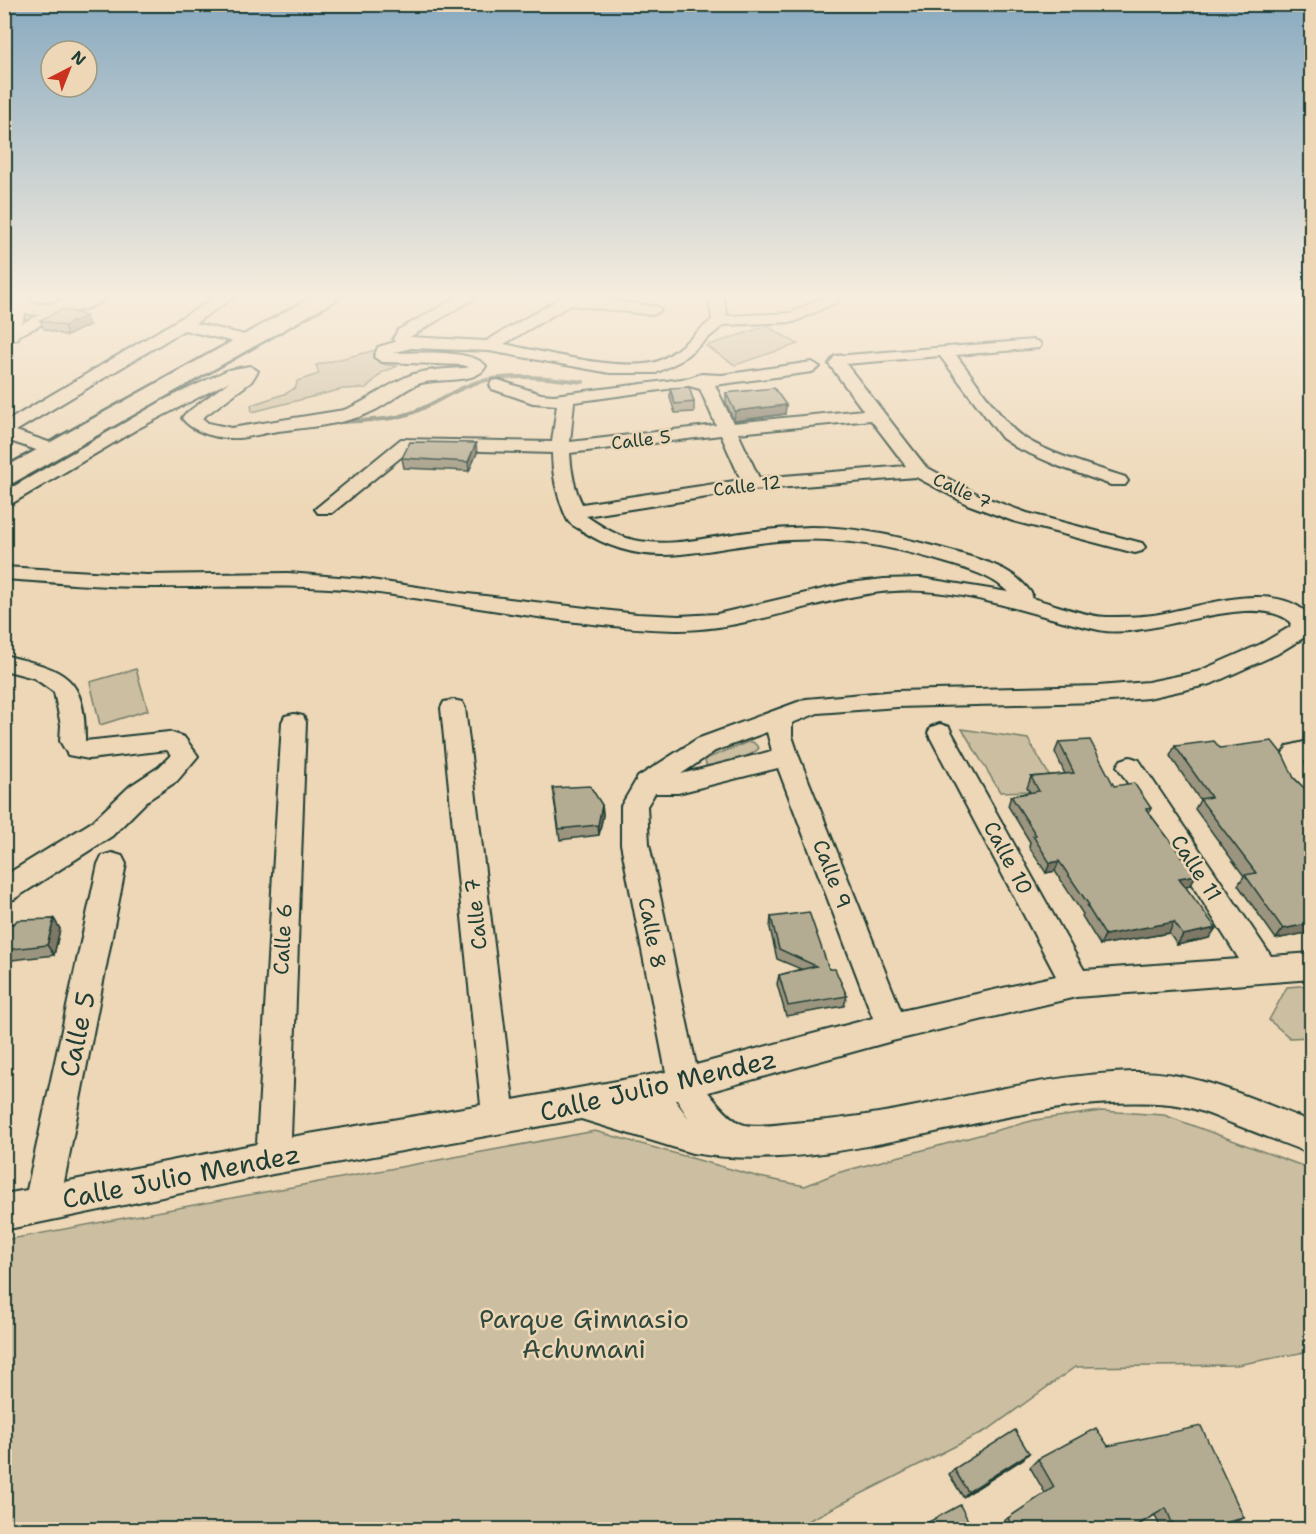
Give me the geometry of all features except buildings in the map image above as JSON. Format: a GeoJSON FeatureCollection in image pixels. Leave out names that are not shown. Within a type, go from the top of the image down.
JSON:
{"type":"FeatureCollection","features":[{"type":"Feature","properties":{"kind":"street"},"geometry":{"type":"LineString","coordinates":[[4,432],[109,368]]}},
{"type":"Feature","properties":{"kind":"street"},"geometry":{"type":"LineString","coordinates":[[4,478],[198,368]]}},
{"type":"Feature","properties":{"kind":"street"},"geometry":{"type":"LineString","coordinates":[[4,500],[174,400],[238,371],[249,370],[245,378],[191,418],[202,427],[231,433],[347,415],[372,404],[413,380],[442,374],[470,373],[477,368]]}},
{"type":"Feature","properties":{"kind":"street"},"geometry":{"type":"LineString","coordinates":[[607,368],[656,368],[685,376],[707,386],[752,484]]}},
{"type":"Feature","properties":{"kind":"street"},"geometry":{"type":"LineString","coordinates":[[685,376],[690,368]]}},
{"type":"Feature","properties":{"kind":"street"},"geometry":{"type":"LineString","coordinates":[[498,385],[539,399],[566,400],[685,376],[722,380],[808,368]]}},
{"type":"Feature","properties":{"kind":"street","name":"Calle 7"},"geometry":{"type":"LineString","coordinates":[[840,368],[919,471],[974,500],[1020,517],[1135,547]]}},
{"type":"Feature","properties":{"kind":"street"},"geometry":{"type":"LineString","coordinates":[[957,368],[1008,434],[1023,444],[1065,462],[1118,481]]}},
{"type":"Feature","properties":{"kind":"street"},"geometry":{"type":"LineString","coordinates":[[566,400],[559,448],[567,491],[576,512],[576,518],[611,541],[632,548],[659,551],[742,537],[789,534],[871,537],[992,570],[1013,582],[1021,594],[1019,601]]}},
{"type":"Feature","properties":{"kind":"street","name":"Calle 5"},"geometry":{"type":"LineString","coordinates":[[325,510],[407,443],[578,448],[728,429],[875,414]]}},
{"type":"Feature","properties":{"kind":"street"},"geometry":{"type":"LineString","coordinates":[[4,432],[54,450]]}},
{"type":"Feature","properties":{"kind":"street","name":"Calle 12"},"geometry":{"type":"LineString","coordinates":[[576,512],[587,508],[752,484],[919,471]]}},
{"type":"Feature","properties":{"kind":"street"},"geometry":{"type":"LineString","coordinates":[[4,573],[146,581],[288,579],[364,585],[451,599],[637,621],[679,623],[717,621],[849,590],[884,585],[921,584],[1019,601],[1103,624],[1152,622],[1226,606],[1252,604],[1291,610],[1302,620],[1300,630],[1269,648],[1203,678],[1148,690],[1098,694],[897,699],[815,705],[706,745],[647,784]]}},
{"type":"Feature","properties":{"kind":"street"},"geometry":{"type":"LineString","coordinates":[[4,662],[42,672],[65,688],[73,725],[72,741],[76,749],[89,750],[169,741],[175,743],[185,756],[168,774],[139,793],[102,829],[4,891]]}},
{"type":"Feature","properties":{"kind":"street","name":"Calle 7"},"geometry":{"type":"LineString","coordinates":[[453,708],[499,1119]]}},
{"type":"Feature","properties":{"kind":"street","name":"Calle 9"},"geometry":{"type":"LineString","coordinates":[[779,718],[780,736],[786,757],[892,1028]]}},
{"type":"Feature","properties":{"kind":"street","name":"Calle 6"},"geometry":{"type":"LineString","coordinates":[[273,1156],[294,722]]}},
{"type":"Feature","properties":{"kind":"street","name":"Calle 10"},"geometry":{"type":"LineString","coordinates":[[940,733],[1076,984]]}},
{"type":"Feature","properties":{"kind":"street"},"geometry":{"type":"LineString","coordinates":[[1311,749],[1297,752],[1291,760],[1294,775],[1311,794]]}},
{"type":"Feature","properties":{"kind":"street"},"geometry":{"type":"LineString","coordinates":[[647,784],[678,784],[786,757]]}},
{"type":"Feature","properties":{"kind":"street","name":"Calle 11"},"geometry":{"type":"LineString","coordinates":[[1130,766],[1263,970]]}},
{"type":"Feature","properties":{"kind":"street","name":"Calle 8"},"geometry":{"type":"LineString","coordinates":[[647,784],[634,806],[635,844],[678,1060],[670,1086]]}},
{"type":"Feature","properties":{"kind":"street","name":"Calle 5"},"geometry":{"type":"LineString","coordinates":[[42,1204],[112,864]]}},
{"type":"Feature","properties":{"kind":"street","name":"Calle Julio Mendez"},"geometry":{"type":"LineString","coordinates":[[4,1212],[273,1156],[499,1119],[670,1086],[892,1028],[1076,984],[1311,966]]}},
{"type":"Feature","properties":{"kind":"street"},"geometry":{"type":"LineString","coordinates":[[679,1133],[661,1108],[670,1086],[711,1122],[737,1140]]}},
{"type":"Feature","properties":{"kind":"street"},"geometry":{"type":"LineString","coordinates":[[581,1104],[708,1141],[808,1138],[844,1135],[1065,1092],[1134,1087],[1173,1089],[1207,1098],[1311,1138]]}},
{"type":"Feature","properties":{"kind":"green space"},"geometry":{"type":"Polygon","coordinates":[[[317,368],[394,368],[383,372],[366,388],[343,389],[252,412],[251,405],[287,393],[296,387],[297,381],[319,374],[317,368]]]}},
{"type":"Feature","properties":{"kind":"green space"},"geometry":{"type":"Polygon","coordinates":[[[136,669],[148,710],[100,725],[90,682],[136,669]]]}},
{"type":"Feature","properties":{"kind":"green space"},"geometry":{"type":"Polygon","coordinates":[[[962,729],[1028,739],[1055,785],[1029,791],[1000,792],[962,729]]]}},
{"type":"Feature","properties":{"kind":"green space"},"geometry":{"type":"Polygon","coordinates":[[[753,742],[759,748],[750,755],[734,761],[706,765],[705,761],[708,758],[753,742]]]}},
{"type":"Feature","properties":{"kind":"green space"},"geometry":{"type":"Polygon","coordinates":[[[1311,985],[1311,1037],[1290,1038],[1269,1020],[1287,987],[1311,985]]]}},
{"type":"Feature","properties":{"kind":"green space","name":"Parque Gimnasio Achumani"},"geometry":{"type":"Polygon","coordinates":[[[1101,1111],[1164,1115],[1311,1169],[1311,1351],[1237,1365],[1075,1367],[989,1429],[792,1529],[5,1529],[5,1240],[595,1131],[759,1177],[805,1186],[837,1173],[1035,1120],[1101,1111]]]}},
{"type":"Feature","properties":{"kind":"waterway"},"geometry":{"type":"LineString","coordinates":[[343,422],[403,416],[469,385],[491,379],[530,377],[583,382]]}},
{"type":"Feature","properties":{"kind":"waterway"},"geometry":{"type":"LineString","coordinates":[[4,491],[178,389]]}}]}
